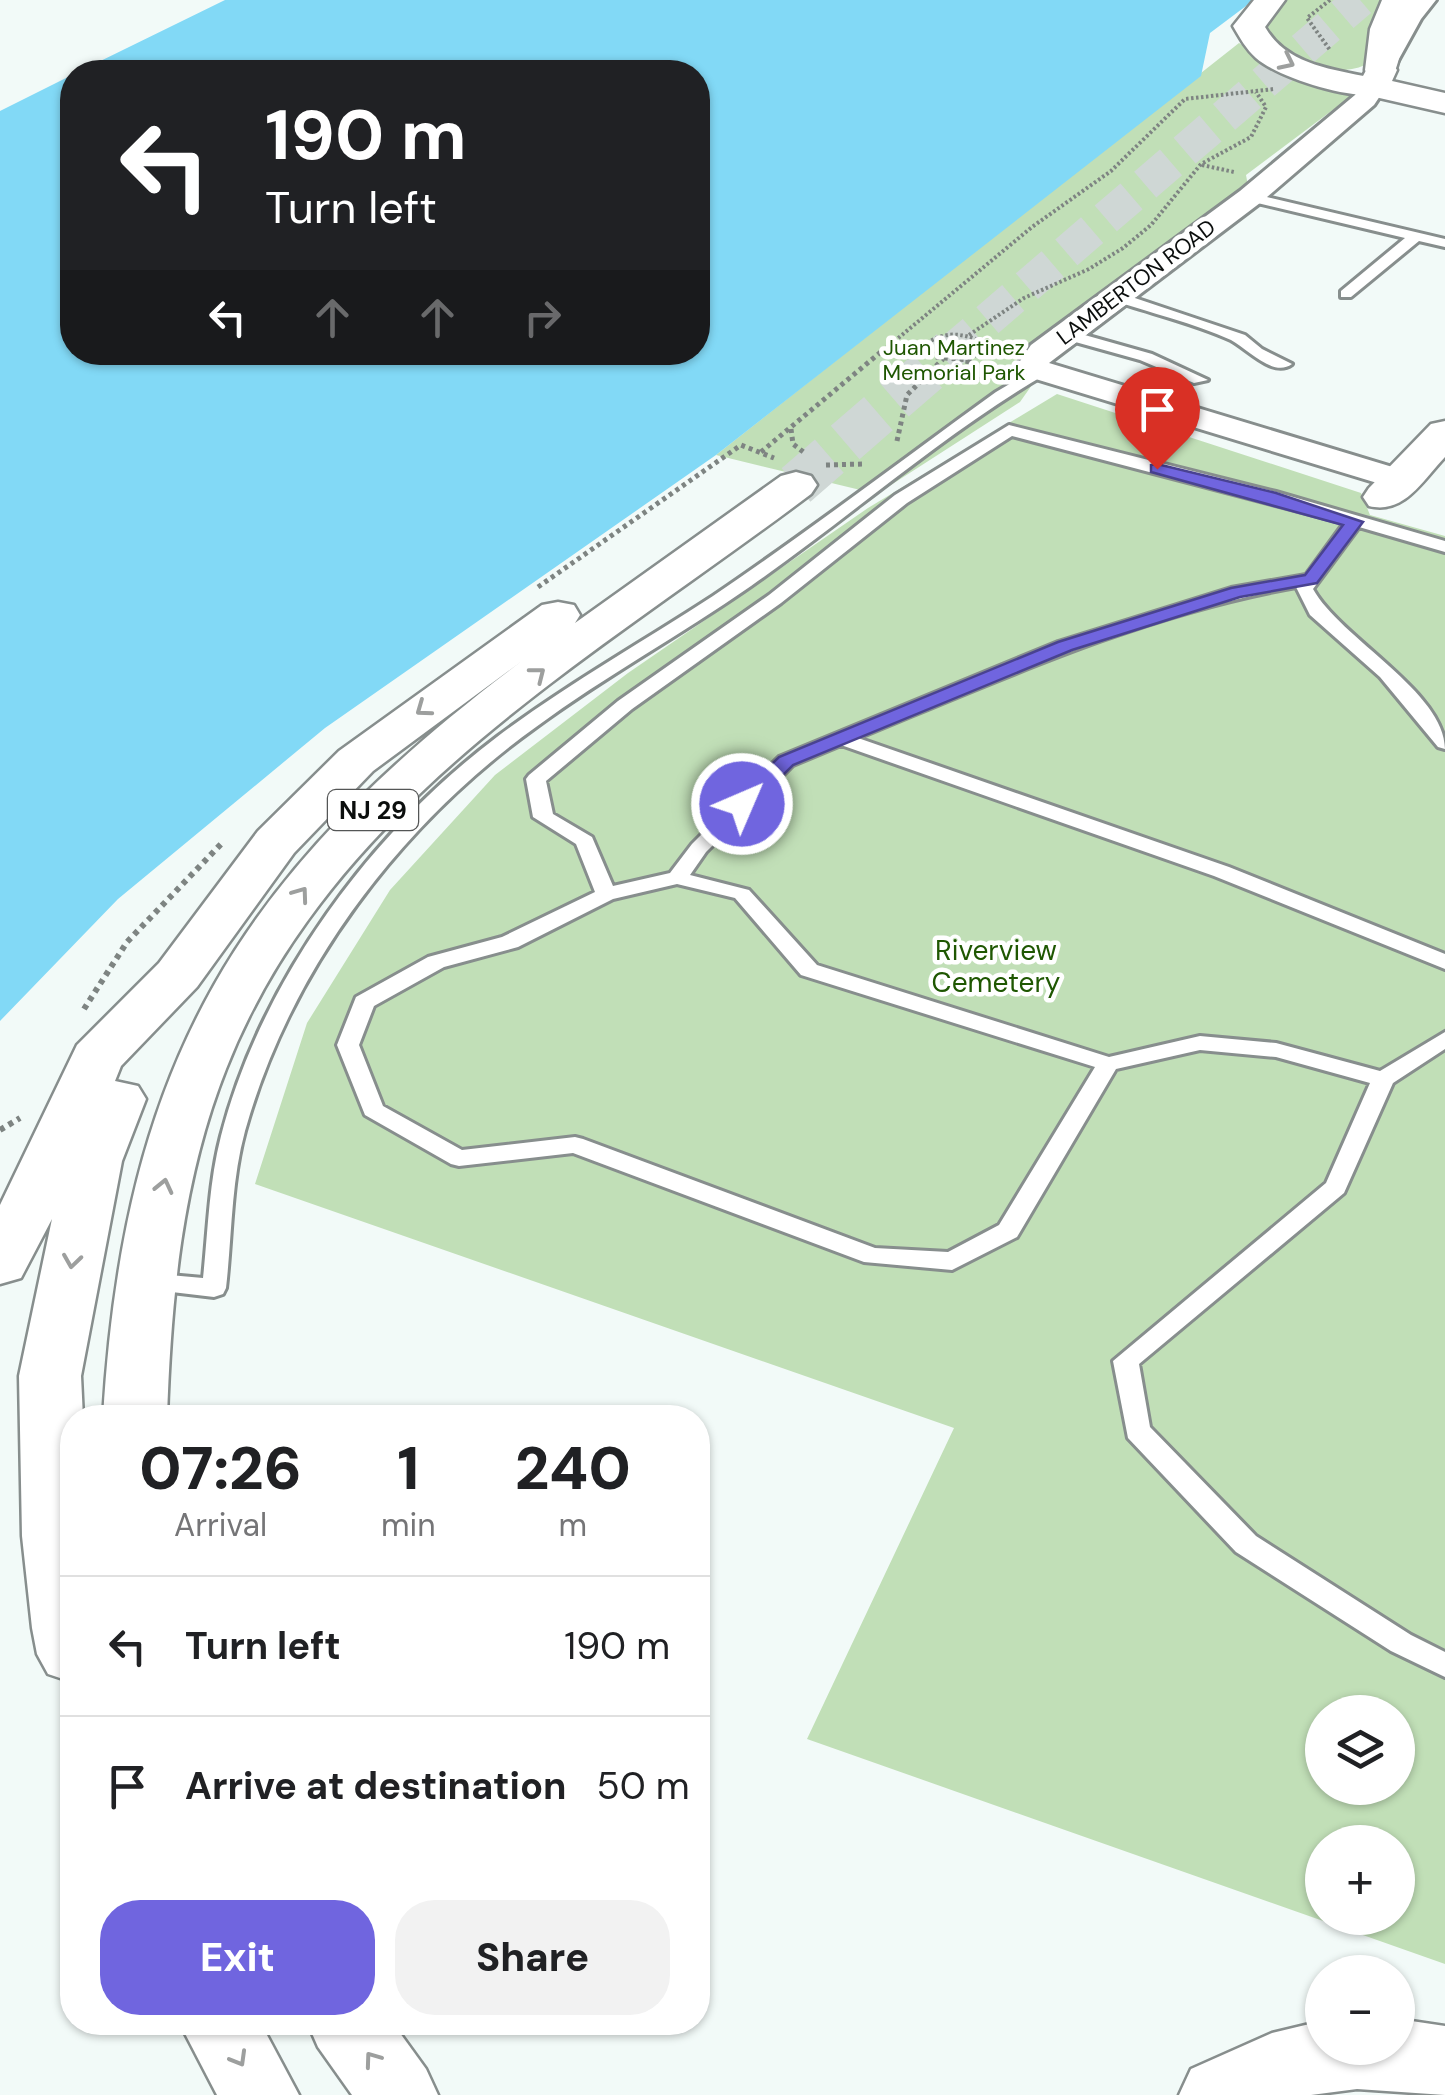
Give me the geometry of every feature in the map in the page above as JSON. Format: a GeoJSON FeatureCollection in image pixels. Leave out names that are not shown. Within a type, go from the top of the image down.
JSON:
{"type":"FeatureCollection","features":[{"type":"Feature","properties":{"kind":"main road"},"geometry":{"type":"LineString","coordinates":[[1270,0],[1252,17],[1249,26],[1262,50],[1296,68],[1377,79],[1445,103]]}},
{"type":"Feature","properties":{"kind":"main road"},"geometry":{"type":"LineString","coordinates":[[1377,79],[1386,29],[1397,0]]}},
{"type":"Feature","properties":{"kind":"main road"},"geometry":{"type":"LineString","coordinates":[[1379,499],[1445,432]]}},
{"type":"Feature","properties":{"kind":"main road","name":"NJ 29"},"geometry":{"type":"LineString","coordinates":[[135,1405],[144,1281],[169,1162],[198,1068],[246,977],[316,874],[368,815],[436,753],[574,646],[785,464]]}},
{"type":"Feature","properties":{"kind":"main road","name":"NJ 29"},"geometry":{"type":"LineString","coordinates":[[60,1573],[50,1376],[93,1161],[132,1064],[178,975],[276,842],[356,761],[430,704],[785,464]]}},
{"type":"Feature","properties":{"kind":"main road"},"geometry":{"type":"LineString","coordinates":[[0,1264],[58,1150],[97,1058],[178,975]]}},
{"type":"Feature","properties":{"kind":"main road"},"geometry":{"type":"LineString","coordinates":[[225,2035],[259,2095]]}},
{"type":"Feature","properties":{"kind":"main road"},"geometry":{"type":"LineString","coordinates":[[355,2035],[398,2095]]}},
{"type":"Feature","properties":{"kind":"main road"},"geometry":{"type":"LineString","coordinates":[[1219,2095],[1261,2072],[1311,2058],[1393,2053],[1445,2062]]}},
{"type":"Feature","properties":{"kind":"street","name":"LAMBERTON ROAD"},"geometry":{"type":"LineString","coordinates":[[1040,372],[1033,364],[1042,352],[1117,298],[1245,185],[1365,100],[1410,16],[1424,0]]}},
{"type":"Feature","properties":{"kind":"street"},"geometry":{"type":"LineString","coordinates":[[1040,372],[1379,499]]}},
{"type":"Feature","properties":{"kind":"lane"},"geometry":{"type":"LineString","coordinates":[[1245,185],[1445,243]]}},
{"type":"Feature","properties":{"kind":"lane"},"geometry":{"type":"LineString","coordinates":[[1346,294],[1417,236]]}},
{"type":"Feature","properties":{"kind":"lane"},"geometry":{"type":"LineString","coordinates":[[1117,298],[1239,338],[1256,352],[1284,364]]}},
{"type":"Feature","properties":{"kind":"lane"},"geometry":{"type":"LineString","coordinates":[[1067,336],[1146,356],[1200,380]]}},
{"type":"Feature","properties":{"kind":"lane"},"geometry":{"type":"LineString","coordinates":[[144,1281],[214,1288],[233,1134],[252,1076],[312,957],[342,913],[429,809],[498,746],[572,692],[726,595],[904,464],[1040,372]]}},
{"type":"Feature","properties":{"kind":"lane"},"geometry":{"type":"LineString","coordinates":[[606,894],[584,841],[543,816],[536,780],[624,705],[775,599],[901,499],[1009,430],[1270,496],[1379,499],[1445,547]]}},
{"type":"Feature","properties":{"kind":"lane"},"geometry":{"type":"LineString","coordinates":[[1379,499],[1304,589],[1316,611],[1387,672],[1445,743]]}},
{"type":"Feature","properties":{"kind":"lane"},"geometry":{"type":"LineString","coordinates":[[677,878],[699,848],[786,761],[1065,646],[1237,592],[1311,579]]}},
{"type":"Feature","properties":{"kind":"lane"},"geometry":{"type":"LineString","coordinates":[[841,740],[1033,804],[1357,923],[1445,962]]}},
{"type":"Feature","properties":{"kind":"lane"},"geometry":{"type":"LineString","coordinates":[[1108,1064],[1008,1230],[952,1261],[873,1256],[575,1146],[459,1158],[373,1110],[348,1045],[364,1002],[436,962],[510,942],[606,894],[677,878],[742,894],[810,970],[1108,1064],[1200,1043],[1276,1050],[1383,1078]]}},
{"type":"Feature","properties":{"kind":"lane"},"geometry":{"type":"LineString","coordinates":[[1439,1050],[1383,1078],[1336,1187],[1126,1361],[1137,1431],[1246,1544],[1400,1643],[1445,1665]]}},
{"type":"Feature","properties":{"kind":"path"},"geometry":{"type":"LineString","coordinates":[[1330,0],[1307,18],[1333,54]]}},
{"type":"Feature","properties":{"kind":"path"},"geometry":{"type":"LineString","coordinates":[[785,464],[791,429],[1032,227],[1111,171],[1185,99],[1282,88]]}},
{"type":"Feature","properties":{"kind":"path"},"geometry":{"type":"LineString","coordinates":[[968,335],[1024,298],[1123,248],[1151,225],[1201,164],[1251,136],[1266,107],[1256,92]]}},
{"type":"Feature","properties":{"kind":"path"},"geometry":{"type":"LineString","coordinates":[[1201,164],[1245,185]]}},
{"type":"Feature","properties":{"kind":"path"},"geometry":{"type":"LineString","coordinates":[[893,342],[925,344],[940,334],[968,335],[986,345],[983,354],[968,360],[943,359],[928,353],[925,344]]}},
{"type":"Feature","properties":{"kind":"path"},"geometry":{"type":"LineString","coordinates":[[892,448],[898,439],[906,395],[943,359]]}},
{"type":"Feature","properties":{"kind":"path"},"geometry":{"type":"LineString","coordinates":[[785,464],[792,444],[791,429]]}},
{"type":"Feature","properties":{"kind":"path"},"geometry":{"type":"LineString","coordinates":[[538,587],[785,464],[856,466],[876,458]]}},
{"type":"Feature","properties":{"kind":"green space"},"geometry":{"type":"Polygon","coordinates":[[[1275,0],[1386,0],[1365,65],[1330,70],[1305,65],[1283,54],[1269,41],[1258,18],[1275,0]]]}},
{"type":"Feature","properties":{"kind":"green space","name":"Juan Martinez Memorial Park"},"geometry":{"type":"Polygon","coordinates":[[[1239,43],[1272,63],[1354,94],[1246,175],[1250,197],[1067,335],[1020,402],[877,494],[716,455],[1239,43]]]}},
{"type":"Feature","properties":{"kind":"green space","name":"Riverview Cemetery"},"geometry":{"type":"Polygon","coordinates":[[[1057,394],[1361,493],[1370,515],[1445,536],[1445,1964],[1363,1935],[1415,1935],[1415,1825],[1305,1825],[1305,1915],[807,1739],[954,1428],[255,1184],[307,1023],[390,890],[495,775],[628,673],[868,508],[1057,394]]]}},
{"type":"Feature","properties":{"kind":"water"},"geometry":{"type":"Polygon","coordinates":[[[225,0],[1254,0],[1210,33],[1201,76],[716,455],[325,728],[118,899],[0,1021],[0,111],[60,81],[60,365],[710,365],[710,60],[102,60],[225,0]]]}},
{"type":"Feature","properties":{"kind":"tunnel"},"geometry":{"type":"LineString","coordinates":[[948,354],[1360,0]]}},
{"type":"Feature","properties":{"kind":"tunnel"},"geometry":{"type":"LineString","coordinates":[[796,485],[951,351]]}},
{"type":"Feature","properties":{"kind":"route"},"geometry":{"type":"LineString","coordinates":[[742,804],[786,761],[1065,646],[1237,592],[1311,579],[1354,522],[1270,496],[1157,469]]}}]}
